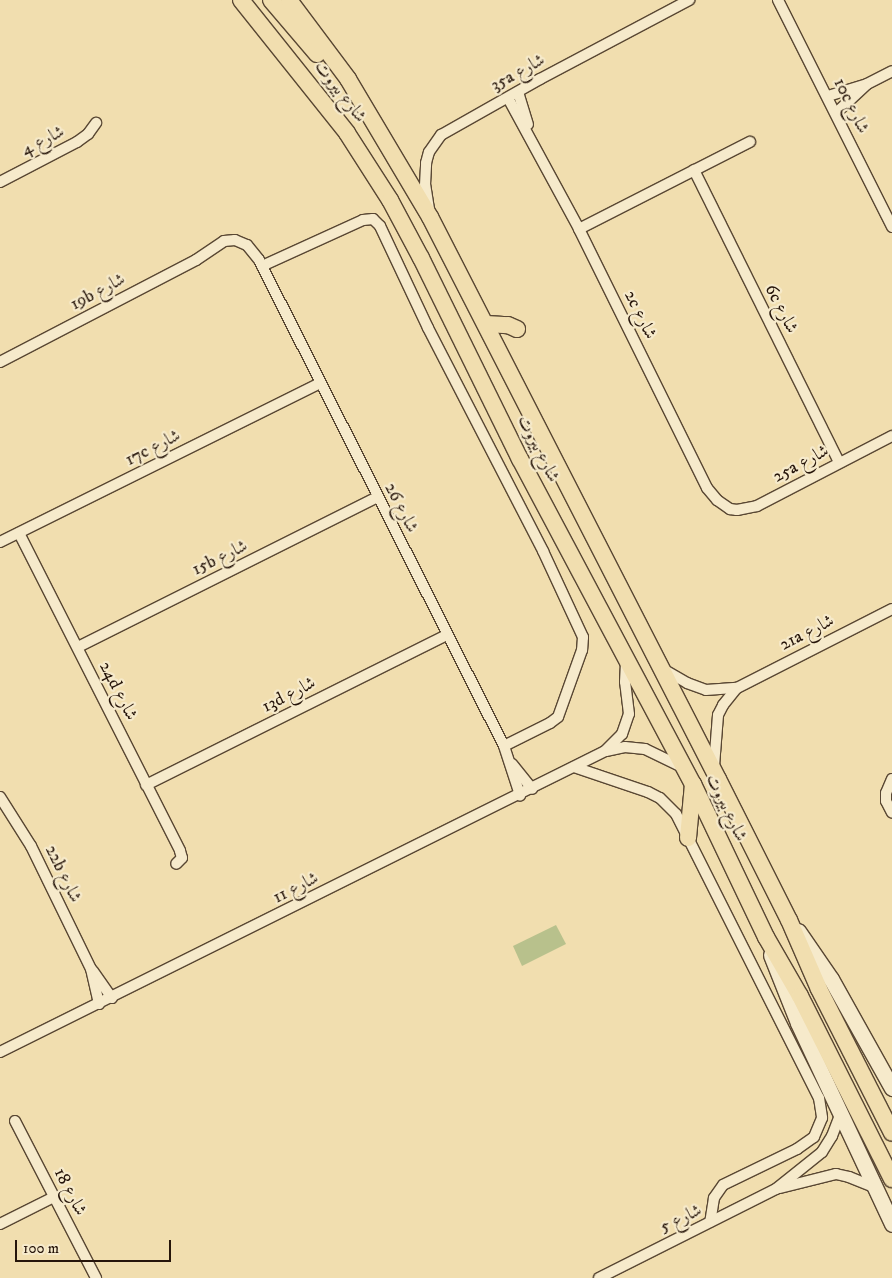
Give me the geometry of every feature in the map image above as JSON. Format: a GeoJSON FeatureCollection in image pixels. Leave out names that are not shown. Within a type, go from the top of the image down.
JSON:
{"type":"FeatureCollection","features":[{"type":"Feature","properties":{"kind":"main road","name":"شارع بيروت"},"geometry":{"type":"LineString","coordinates":[[241,0],[347,132],[378,180],[421,258],[520,459],[693,784],[766,937],[800,996],[892,1179]]}},
{"type":"Feature","properties":{"kind":"main road"},"geometry":{"type":"LineString","coordinates":[[270,0],[319,56],[348,79]]}},
{"type":"Feature","properties":{"kind":"main road","name":"شارع بيروت"},"geometry":{"type":"LineString","coordinates":[[289,0],[348,79],[430,217],[714,770],[789,920],[819,989],[892,1132]]}},
{"type":"Feature","properties":{"kind":"main road"},"geometry":{"type":"LineString","coordinates":[[486,324],[508,325],[517,329]]}},
{"type":"Feature","properties":{"kind":"main road"},"geometry":{"type":"LineString","coordinates":[[688,838],[693,784]]}},
{"type":"Feature","properties":{"kind":"main road","name":"شارع بيروت"},"geometry":{"type":"LineString","coordinates":[[789,920],[831,979],[892,1088]]}},
{"type":"Feature","properties":{"kind":"main road","name":"شارع بيروت"},"geometry":{"type":"LineString","coordinates":[[766,937],[824,1096],[840,1115],[892,1224]]}},
{"type":"Feature","properties":{"kind":"street","name":"35a شارع"},"geometry":{"type":"LineString","coordinates":[[430,217],[424,174],[429,152],[434,143],[450,128],[689,0]]}},
{"type":"Feature","properties":{"kind":"street","name":"10c شارع"},"geometry":{"type":"LineString","coordinates":[[778,0],[828,96],[892,227]]}},
{"type":"Feature","properties":{"kind":"street"},"geometry":{"type":"LineString","coordinates":[[828,96],[867,84],[892,71]]}},
{"type":"Feature","properties":{"kind":"street"},"geometry":{"type":"LineString","coordinates":[[836,113],[867,84]]}},
{"type":"Feature","properties":{"kind":"street","name":"2c شارع"},"geometry":{"type":"LineString","coordinates":[[518,92],[530,138]]}},
{"type":"Feature","properties":{"kind":"street","name":"2c شارع"},"geometry":{"type":"LineString","coordinates":[[508,98],[579,229],[707,488],[722,505]]}},
{"type":"Feature","properties":{"kind":"street","name":"شارع 4"},"geometry":{"type":"LineString","coordinates":[[0,182],[77,142],[88,134],[96,123]]}},
{"type":"Feature","properties":{"kind":"street"},"geometry":{"type":"LineString","coordinates":[[579,229],[750,142]]}},
{"type":"Feature","properties":{"kind":"street","name":"6c شارع"},"geometry":{"type":"LineString","coordinates":[[694,170],[839,462]]}},
{"type":"Feature","properties":{"kind":"street"},"geometry":{"type":"LineString","coordinates":[[262,266],[363,220],[373,219],[380,226],[428,328],[543,551],[583,637],[582,650],[558,717],[550,723],[504,746]]}},
{"type":"Feature","properties":{"kind":"street","name":"شارع 26"},"geometry":{"type":"LineString","coordinates":[[210,250],[224,241],[235,240],[250,248],[262,266],[377,498],[504,746],[520,795]]}},
{"type":"Feature","properties":{"kind":"street","name":"19b شارع"},"geometry":{"type":"LineString","coordinates":[[0,362],[210,250]]}},
{"type":"Feature","properties":{"kind":"street","name":"17c شارع"},"geometry":{"type":"LineString","coordinates":[[0,542],[320,383]]}},
{"type":"Feature","properties":{"kind":"street","name":"25a شارع"},"geometry":{"type":"LineString","coordinates":[[722,505],[737,510],[756,506],[892,436]]}},
{"type":"Feature","properties":{"kind":"street","name":"15b شارع"},"geometry":{"type":"LineString","coordinates":[[78,647],[377,498]]}},
{"type":"Feature","properties":{"kind":"street","name":"24d شارع"},"geometry":{"type":"LineString","coordinates":[[19,533],[182,854],[176,864]]}},
{"type":"Feature","properties":{"kind":"street","name":"21a شارع"},"geometry":{"type":"LineString","coordinates":[[661,668],[687,683],[706,690],[737,688],[892,609]]}},
{"type":"Feature","properties":{"kind":"street","name":"13d شارع"},"geometry":{"type":"LineString","coordinates":[[146,785],[447,635]]}},
{"type":"Feature","properties":{"kind":"street","name":"شارع 11"},"geometry":{"type":"LineString","coordinates":[[0,1052],[112,998],[605,751],[622,734],[629,714],[625,682],[626,661]]}},
{"type":"Feature","properties":{"kind":"street","name":"21a شارع"},"geometry":{"type":"LineString","coordinates":[[714,770],[718,715],[723,705],[737,688]]}},
{"type":"Feature","properties":{"kind":"street","name":"شارع 11"},"geometry":{"type":"LineString","coordinates":[[605,751],[625,747],[645,749],[684,768]]}},
{"type":"Feature","properties":{"kind":"street","name":"شارع 26"},"geometry":{"type":"LineString","coordinates":[[511,763],[532,789]]}},
{"type":"Feature","properties":{"kind":"street"},"geometry":{"type":"LineString","coordinates":[[574,768],[654,795],[676,814],[824,1096],[820,1128],[814,1138],[806,1144],[723,1185],[714,1198],[710,1222]]}},
{"type":"Feature","properties":{"kind":"street"},"geometry":{"type":"LineString","coordinates":[[892,779],[886,793],[886,801],[892,813]]}},
{"type":"Feature","properties":{"kind":"street","name":"22b شارع"},"geometry":{"type":"LineString","coordinates":[[0,797],[31,846],[91,968],[112,998]]}},
{"type":"Feature","properties":{"kind":"street","name":"22b شارع"},"geometry":{"type":"LineString","coordinates":[[91,968],[99,1004]]}},
{"type":"Feature","properties":{"kind":"street","name":"شارع 5"},"geometry":{"type":"LineString","coordinates":[[599,1278],[776,1189],[807,1165],[827,1145],[840,1115]]}},
{"type":"Feature","properties":{"kind":"street","name":"شارع 18"},"geometry":{"type":"LineString","coordinates":[[15,1121],[96,1278]]}},
{"type":"Feature","properties":{"kind":"street"},"geometry":{"type":"LineString","coordinates":[[786,1154],[807,1165]]}},
{"type":"Feature","properties":{"kind":"street","name":"شارع 5"},"geometry":{"type":"LineString","coordinates":[[776,1189],[836,1174],[874,1187]]}},
{"type":"Feature","properties":{"kind":"street"},"geometry":{"type":"LineString","coordinates":[[0,1224],[54,1197]]}},
{"type":"Feature","properties":{"kind":"green space"},"geometry":{"type":"Polygon","coordinates":[[[556,925],[566,944],[522,966],[513,946],[556,925]]]}}]}
